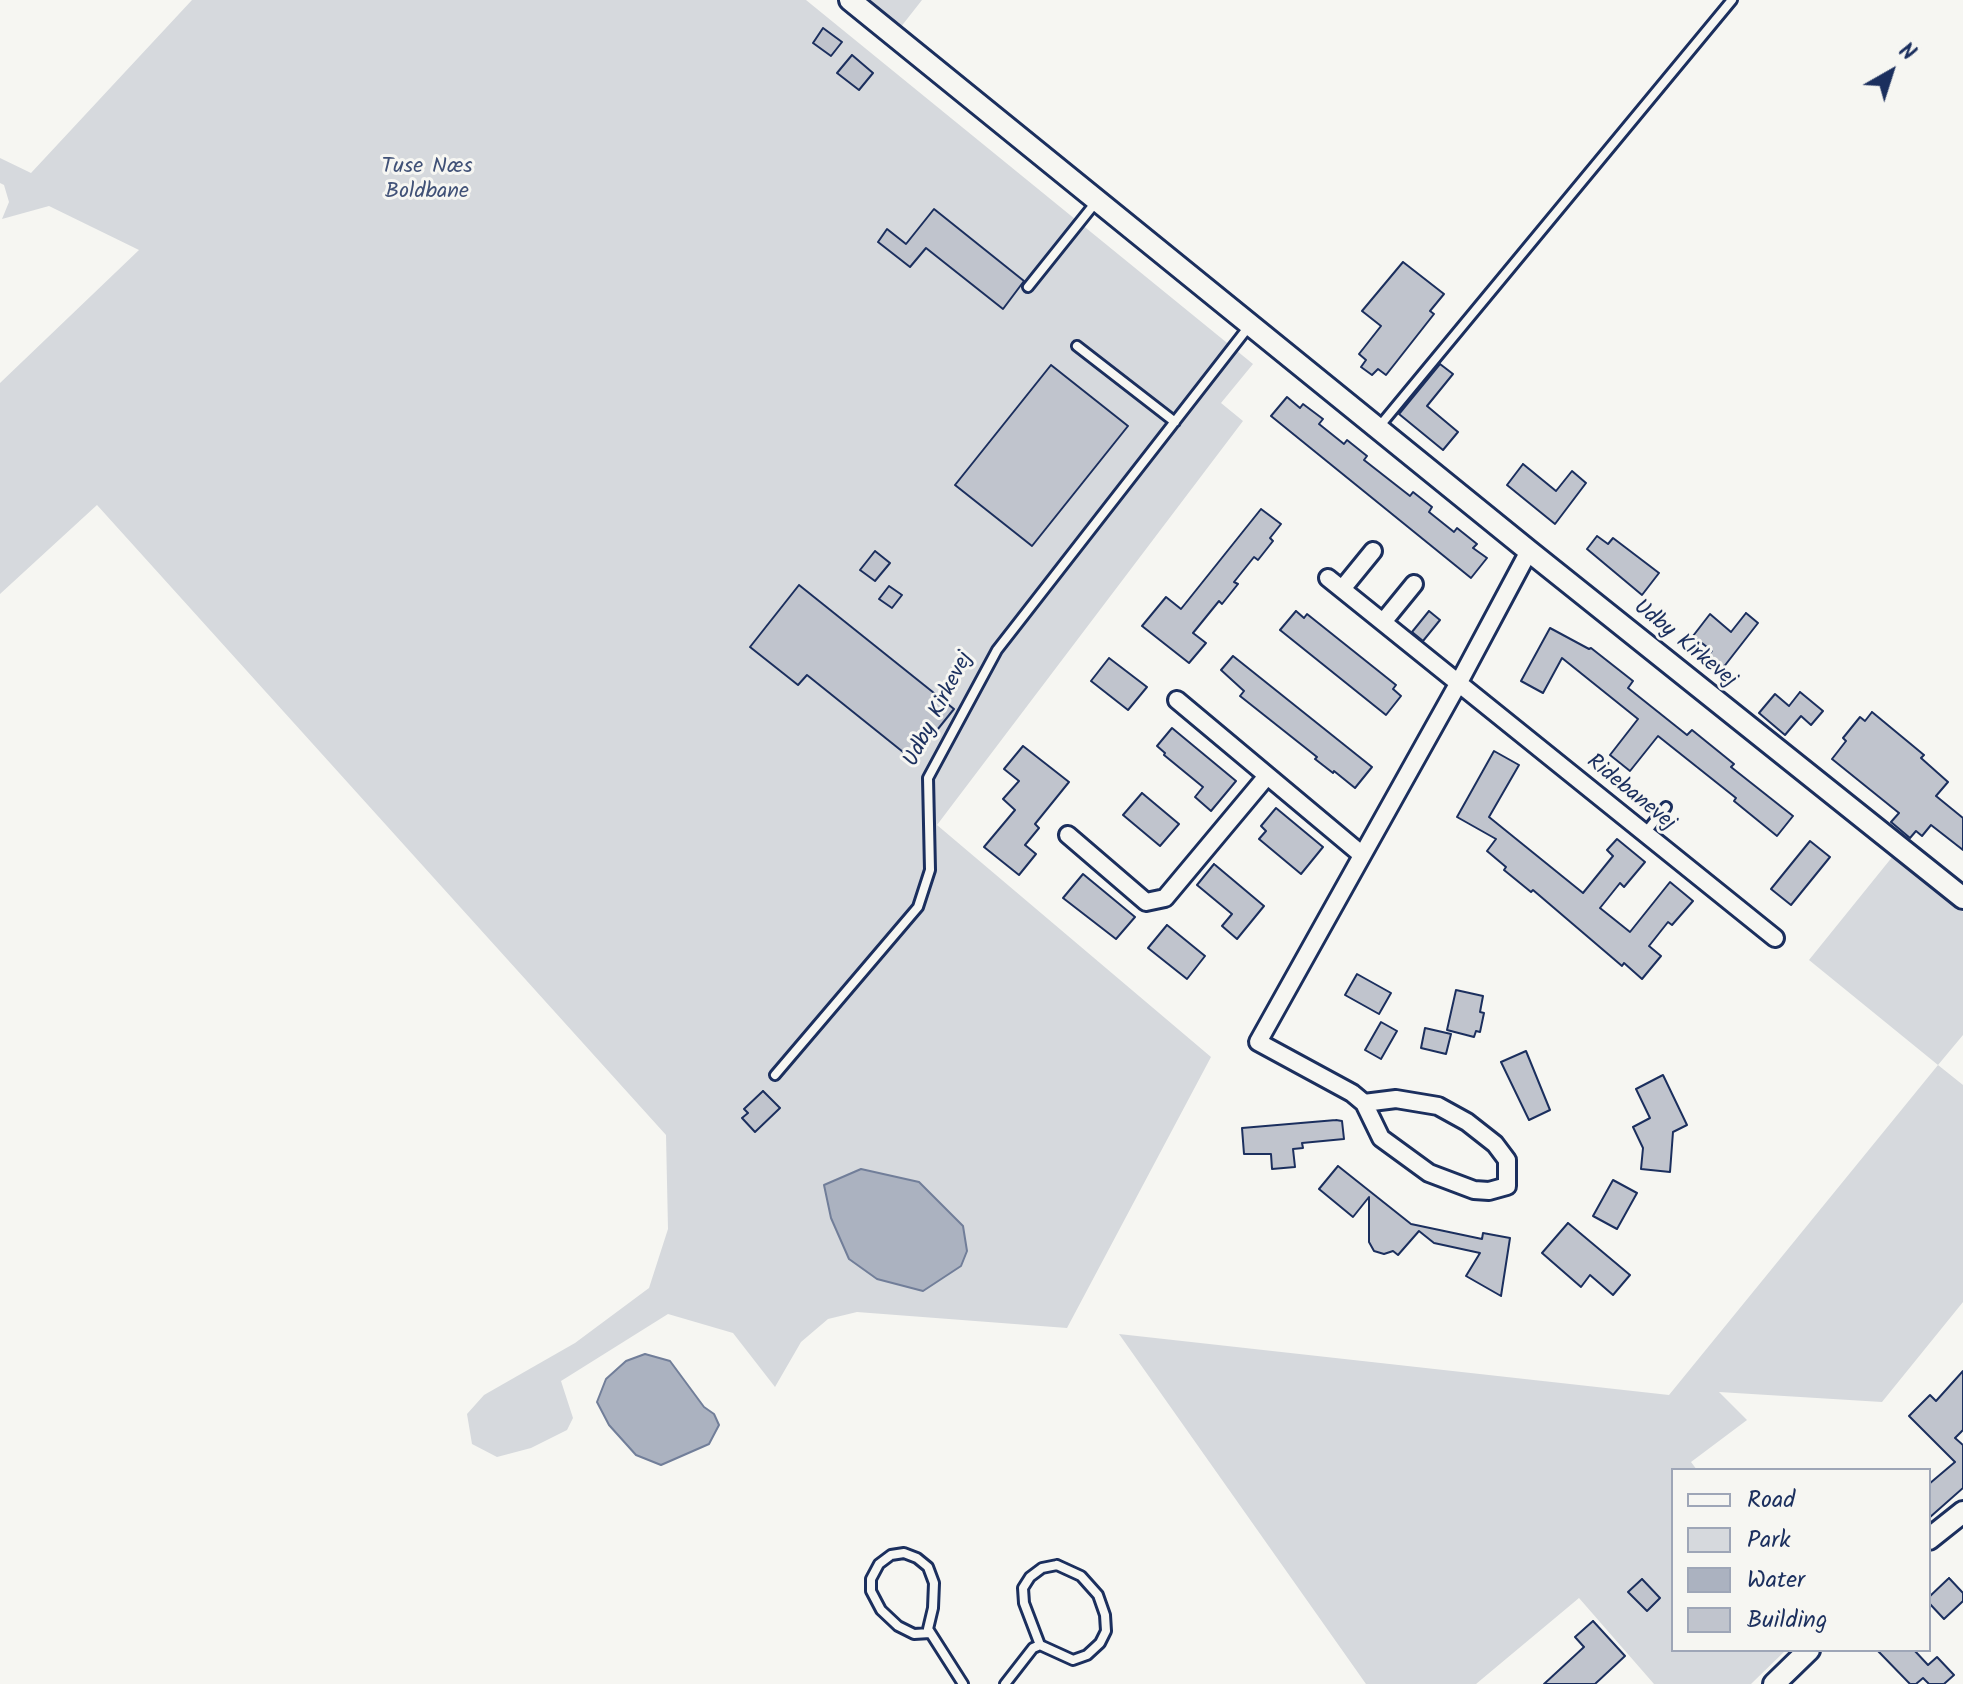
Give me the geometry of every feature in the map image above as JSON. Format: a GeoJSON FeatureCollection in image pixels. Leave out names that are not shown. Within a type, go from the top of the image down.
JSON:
{"type":"FeatureCollection","features":[{"type":"Feature","properties":{"kind":"street","name":"Udby Kirkevej"},"geometry":{"type":"LineString","coordinates":[[850,0],[1529,551],[1963,898]]}},
{"type":"Feature","properties":{"kind":"street"},"geometry":{"type":"LineString","coordinates":[[1342,589],[1373,551]]}},
{"type":"Feature","properties":{"kind":"street"},"geometry":{"type":"LineString","coordinates":[[1364,1103],[1396,1099],[1438,1106],[1467,1122],[1495,1144],[1507,1160],[1507,1186],[1489,1191],[1474,1190],[1429,1173],[1381,1138],[1364,1103],[1352,1093],[1258,1042],[1529,551]]}},
{"type":"Feature","properties":{"kind":"street","name":"Ridebanevej"},"geometry":{"type":"LineString","coordinates":[[1328,578],[1775,938]]}},
{"type":"Feature","properties":{"kind":"street"},"geometry":{"type":"LineString","coordinates":[[1383,622],[1414,584]]}},
{"type":"Feature","properties":{"kind":"street"},"geometry":{"type":"LineString","coordinates":[[1177,700],[1361,854]]}},
{"type":"Feature","properties":{"kind":"street"},"geometry":{"type":"LineString","coordinates":[[1068,835],[1146,902],[1165,898],[1267,776]]}},
{"type":"Feature","properties":{"kind":"street"},"geometry":{"type":"LineString","coordinates":[[1931,1537],[1963,1512]]}},
{"type":"Feature","properties":{"kind":"street"},"geometry":{"type":"LineString","coordinates":[[1774,1684],[1807,1652]]}},
{"type":"Feature","properties":{"kind":"lane"},"geometry":{"type":"LineString","coordinates":[[1377,428],[1732,0]]}},
{"type":"Feature","properties":{"kind":"lane"},"geometry":{"type":"LineString","coordinates":[[1028,287],[1096,201]]}},
{"type":"Feature","properties":{"kind":"lane","name":"Udby Kirkevej"},"geometry":{"type":"LineString","coordinates":[[775,1075],[918,907],[930,870],[928,778],[997,650],[1251,325]]}},
{"type":"Feature","properties":{"kind":"lane"},"geometry":{"type":"LineString","coordinates":[[1077,346],[1175,422]]}},
{"type":"Feature","properties":{"kind":"lane"},"geometry":{"type":"LineString","coordinates":[[1644,833],[1666,807]]}},
{"type":"Feature","properties":{"kind":"lane"},"geometry":{"type":"LineString","coordinates":[[930,1633],[914,1634],[898,1626],[881,1610],[871,1591],[871,1579],[879,1564],[891,1555],[904,1553],[928,1567],[934,1583],[933,1608],[928,1622],[930,1633],[963,1684]]}},
{"type":"Feature","properties":{"kind":"lane"},"geometry":{"type":"LineString","coordinates":[[1005,1684],[1033,1648],[1040,1645],[1073,1660],[1087,1655],[1100,1643],[1106,1631],[1098,1595],[1081,1576],[1057,1565],[1042,1568],[1030,1577],[1023,1588],[1024,1603],[1040,1645]]}},
{"type":"Feature","properties":{"kind":"green space","name":"Tuse Næs Boldbane"},"geometry":{"type":"Polygon","coordinates":[[[192,0],[806,0],[1253,364],[1221,403],[1243,421],[937,825],[1211,1057],[1067,1328],[857,1312],[828,1319],[801,1342],[775,1387],[733,1333],[668,1314],[561,1381],[573,1418],[567,1430],[531,1448],[497,1457],[472,1444],[467,1414],[484,1395],[575,1343],[649,1288],[668,1229],[666,1135],[97,505],[0,594],[0,383],[139,250],[49,206],[2,219],[9,202],[4,185],[0,183],[0,158],[31,173],[192,0]]]}},
{"type":"Feature","properties":{"kind":"green space"},"geometry":{"type":"Polygon","coordinates":[[[865,0],[922,0],[900,28],[865,0]]]}},
{"type":"Feature","properties":{"kind":"green space"},"geometry":{"type":"Polygon","coordinates":[[[1893,856],[1963,912],[1963,1035],[1938,1065],[1809,960],[1893,856]]]}},
{"type":"Feature","properties":{"kind":"green space"},"geometry":{"type":"Polygon","coordinates":[[[1938,1065],[1963,1085],[1963,1302],[1882,1402],[1719,1392],[1747,1420],[1691,1462],[1696,1468],[1671,1468],[1671,1652],[1784,1652],[1751,1684],[1654,1684],[1579,1598],[1476,1684],[1366,1684],[1119,1334],[1669,1395],[1938,1065]]]}},
{"type":"Feature","properties":{"kind":"water"},"geometry":{"type":"Polygon","coordinates":[[[861,1169],[919,1182],[963,1226],[967,1251],[961,1266],[923,1291],[877,1279],[849,1259],[831,1218],[824,1185],[861,1169]]]}},
{"type":"Feature","properties":{"kind":"water"},"geometry":{"type":"Polygon","coordinates":[[[645,1354],[670,1361],[704,1407],[714,1414],[719,1425],[709,1444],[661,1465],[636,1455],[609,1425],[597,1402],[606,1379],[626,1361],[645,1354]]]}},
{"type":"Feature","properties":{"kind":"building"},"geometry":{"type":"Polygon","coordinates":[[[823,28],[842,42],[831,56],[813,43],[823,28]]]}},
{"type":"Feature","properties":{"kind":"building"},"geometry":{"type":"Polygon","coordinates":[[[852,55],[873,73],[859,90],[837,73],[852,55]]]}},
{"type":"Feature","properties":{"kind":"building"},"geometry":{"type":"Polygon","coordinates":[[[934,209],[1024,281],[1003,309],[926,248],[910,267],[878,242],[887,229],[906,244],[934,209]]]}},
{"type":"Feature","properties":{"kind":"building"},"geometry":{"type":"Polygon","coordinates":[[[1403,262],[1444,294],[1430,311],[1434,314],[1386,375],[1378,369],[1372,375],[1361,367],[1366,360],[1359,354],[1381,326],[1362,311],[1403,262]]]}},
{"type":"Feature","properties":{"kind":"building"},"geometry":{"type":"Polygon","coordinates":[[[1440,364],[1453,374],[1427,406],[1458,432],[1443,450],[1399,414],[1440,364]]]}},
{"type":"Feature","properties":{"kind":"building"},"geometry":{"type":"Polygon","coordinates":[[[1051,365],[1128,426],[1032,546],[955,485],[1051,365]]]}},
{"type":"Feature","properties":{"kind":"building"},"geometry":{"type":"Polygon","coordinates":[[[1287,397],[1300,408],[1303,404],[1323,419],[1319,424],[1344,444],[1347,440],[1367,456],[1364,460],[1410,496],[1413,492],[1432,507],[1429,512],[1454,532],[1457,528],[1477,544],[1473,548],[1487,558],[1471,578],[1271,416],[1287,397]]]}},
{"type":"Feature","properties":{"kind":"building"},"geometry":{"type":"Polygon","coordinates":[[[1523,464],[1556,491],[1572,471],[1586,483],[1555,524],[1507,485],[1523,464]]]}},
{"type":"Feature","properties":{"kind":"building"},"geometry":{"type":"Polygon","coordinates":[[[1261,509],[1281,524],[1270,538],[1273,541],[1258,560],[1254,557],[1234,582],[1238,584],[1222,604],[1219,601],[1193,633],[1206,643],[1189,663],[1142,626],[1166,597],[1181,609],[1261,509]]]}},
{"type":"Feature","properties":{"kind":"building"},"geometry":{"type":"Polygon","coordinates":[[[1597,536],[1608,544],[1613,538],[1659,573],[1642,595],[1587,549],[1597,536]]]}},
{"type":"Feature","properties":{"kind":"building"},"geometry":{"type":"Polygon","coordinates":[[[875,551],[890,563],[875,581],[860,570],[875,551]]]}},
{"type":"Feature","properties":{"kind":"building"},"geometry":{"type":"Polygon","coordinates":[[[799,585],[954,709],[913,760],[807,675],[798,685],[750,647],[799,585]]]}},
{"type":"Feature","properties":{"kind":"building"},"geometry":{"type":"Polygon","coordinates":[[[889,586],[902,595],[892,608],[879,599],[889,586]]]}},
{"type":"Feature","properties":{"kind":"building"},"geometry":{"type":"Polygon","coordinates":[[[1296,611],[1304,618],[1307,614],[1396,685],[1393,689],[1401,696],[1386,715],[1280,630],[1296,611]]]}},
{"type":"Feature","properties":{"kind":"building"},"geometry":{"type":"Polygon","coordinates":[[[1429,611],[1440,620],[1423,641],[1412,632],[1429,611]]]}},
{"type":"Feature","properties":{"kind":"building"},"geometry":{"type":"Polygon","coordinates":[[[1746,613],[1758,623],[1719,673],[1704,661],[1712,651],[1693,636],[1710,614],[1731,632],[1746,613]]]}},
{"type":"Feature","properties":{"kind":"building"},"geometry":{"type":"Polygon","coordinates":[[[1550,628],[1591,648],[1633,681],[1628,688],[1687,735],[1692,730],[1734,764],[1731,767],[1793,816],[1777,836],[1734,801],[1736,798],[1658,736],[1630,771],[1610,755],[1638,719],[1562,658],[1543,693],[1521,681],[1550,628]]]}},
{"type":"Feature","properties":{"kind":"building"},"geometry":{"type":"Polygon","coordinates":[[[1233,656],[1372,767],[1355,788],[1240,696],[1244,691],[1221,670],[1233,656]]]}},
{"type":"Feature","properties":{"kind":"building"},"geometry":{"type":"Polygon","coordinates":[[[1109,658],[1147,687],[1128,710],[1091,681],[1109,658]]]}},
{"type":"Feature","properties":{"kind":"building"},"geometry":{"type":"Polygon","coordinates":[[[1800,692],[1823,711],[1811,725],[1801,716],[1785,735],[1759,713],[1775,694],[1789,706],[1800,692]]]}},
{"type":"Feature","properties":{"kind":"building"},"geometry":{"type":"Polygon","coordinates":[[[1872,712],[1924,755],[1921,758],[1948,782],[1936,796],[1963,818],[1963,850],[1931,825],[1922,836],[1916,831],[1910,838],[1891,822],[1899,813],[1832,759],[1846,741],[1843,738],[1860,717],[1865,721],[1872,712]]]}},
{"type":"Feature","properties":{"kind":"building"},"geometry":{"type":"Polygon","coordinates":[[[1172,728],[1236,781],[1211,811],[1195,797],[1203,787],[1157,746],[1172,728]]]}},
{"type":"Feature","properties":{"kind":"building"},"geometry":{"type":"Polygon","coordinates":[[[1023,746],[1069,782],[1035,824],[1039,828],[1025,845],[1036,854],[1019,875],[984,847],[1015,810],[1003,799],[1019,781],[1004,769],[1023,746]]]}},
{"type":"Feature","properties":{"kind":"building"},"geometry":{"type":"Polygon","coordinates":[[[1494,751],[1519,765],[1489,817],[1583,893],[1613,856],[1607,850],[1617,839],[1645,862],[1624,887],[1620,883],[1600,908],[1630,932],[1670,882],[1693,901],[1672,925],[1668,922],[1649,946],[1661,956],[1642,979],[1504,870],[1506,867],[1487,851],[1496,839],[1457,817],[1494,751]]]}},
{"type":"Feature","properties":{"kind":"building"},"geometry":{"type":"Polygon","coordinates":[[[1142,793],[1179,824],[1160,846],[1123,815],[1142,793]]]}},
{"type":"Feature","properties":{"kind":"building"},"geometry":{"type":"Polygon","coordinates":[[[1276,808],[1323,847],[1301,874],[1259,839],[1266,831],[1261,826],[1276,808]]]}},
{"type":"Feature","properties":{"kind":"building"},"geometry":{"type":"Polygon","coordinates":[[[1810,841],[1830,857],[1791,905],[1771,889],[1810,841]]]}},
{"type":"Feature","properties":{"kind":"building"},"geometry":{"type":"Polygon","coordinates":[[[1214,864],[1264,906],[1237,939],[1222,926],[1232,914],[1197,885],[1214,864]]]}},
{"type":"Feature","properties":{"kind":"building"},"geometry":{"type":"Polygon","coordinates":[[[1083,874],[1135,917],[1116,939],[1063,898],[1083,874]]]}},
{"type":"Feature","properties":{"kind":"building"},"geometry":{"type":"Polygon","coordinates":[[[1167,925],[1205,956],[1187,979],[1148,948],[1167,925]]]}},
{"type":"Feature","properties":{"kind":"building"},"geometry":{"type":"Polygon","coordinates":[[[1357,974],[1391,993],[1379,1014],[1345,995],[1357,974]]]}},
{"type":"Feature","properties":{"kind":"building"},"geometry":{"type":"Polygon","coordinates":[[[1456,990],[1483,996],[1480,1012],[1484,1013],[1480,1032],[1476,1031],[1474,1037],[1447,1030],[1456,990]]]}},
{"type":"Feature","properties":{"kind":"building"},"geometry":{"type":"Polygon","coordinates":[[[1381,1022],[1397,1031],[1381,1059],[1365,1050],[1381,1022]]]}},
{"type":"Feature","properties":{"kind":"building"},"geometry":{"type":"Polygon","coordinates":[[[1425,1028],[1451,1034],[1446,1054],[1421,1048],[1425,1028]]]}},
{"type":"Feature","properties":{"kind":"building"},"geometry":{"type":"Polygon","coordinates":[[[1526,1051],[1550,1110],[1529,1120],[1501,1062],[1526,1051]]]}},
{"type":"Feature","properties":{"kind":"building"},"geometry":{"type":"Polygon","coordinates":[[[1663,1075],[1687,1125],[1673,1132],[1670,1172],[1641,1169],[1643,1148],[1633,1127],[1650,1118],[1636,1089],[1663,1075]]]}},
{"type":"Feature","properties":{"kind":"building"},"geometry":{"type":"Polygon","coordinates":[[[763,1091],[780,1108],[755,1132],[742,1118],[748,1113],[744,1109],[763,1091]]]}},
{"type":"Feature","properties":{"kind":"building"},"geometry":{"type":"Polygon","coordinates":[[[1342,1121],[1344,1139],[1302,1143],[1303,1148],[1293,1149],[1295,1167],[1272,1169],[1271,1154],[1244,1154],[1242,1128],[1342,1121]]]}},
{"type":"Feature","properties":{"kind":"building"},"geometry":{"type":"Polygon","coordinates":[[[1338,1166],[1411,1224],[1482,1239],[1483,1233],[1510,1238],[1501,1296],[1466,1276],[1480,1253],[1434,1243],[1419,1231],[1398,1255],[1393,1251],[1384,1254],[1374,1251],[1369,1242],[1369,1197],[1353,1217],[1319,1189],[1338,1166]]]}},
{"type":"Feature","properties":{"kind":"building"},"geometry":{"type":"Polygon","coordinates":[[[1613,1180],[1637,1193],[1617,1229],[1593,1216],[1613,1180]]]}},
{"type":"Feature","properties":{"kind":"building"},"geometry":{"type":"Polygon","coordinates":[[[1568,1223],[1630,1275],[1613,1295],[1590,1275],[1581,1287],[1542,1253],[1568,1223]]]}},
{"type":"Feature","properties":{"kind":"building"},"geometry":{"type":"Polygon","coordinates":[[[1963,1371],[1963,1430],[1955,1438],[1963,1445],[1963,1488],[1931,1516],[1931,1482],[1955,1462],[1909,1416],[1930,1395],[1936,1401],[1963,1371]]]}},
{"type":"Feature","properties":{"kind":"building"},"geometry":{"type":"Polygon","coordinates":[[[1949,1578],[1963,1593],[1963,1601],[1944,1619],[1931,1605],[1931,1595],[1949,1578]]]}},
{"type":"Feature","properties":{"kind":"building"},"geometry":{"type":"Polygon","coordinates":[[[1642,1579],[1660,1598],[1647,1611],[1628,1592],[1642,1579]]]}},
{"type":"Feature","properties":{"kind":"building"},"geometry":{"type":"Polygon","coordinates":[[[1593,1621],[1625,1656],[1595,1684],[1544,1684],[1584,1647],[1575,1637],[1593,1621]]]}},
{"type":"Feature","properties":{"kind":"building"},"geometry":{"type":"Polygon","coordinates":[[[1879,1652],[1916,1652],[1928,1665],[1937,1657],[1954,1675],[1944,1684],[1929,1684],[1923,1678],[1916,1684],[1910,1684],[1879,1652]]]}}]}
